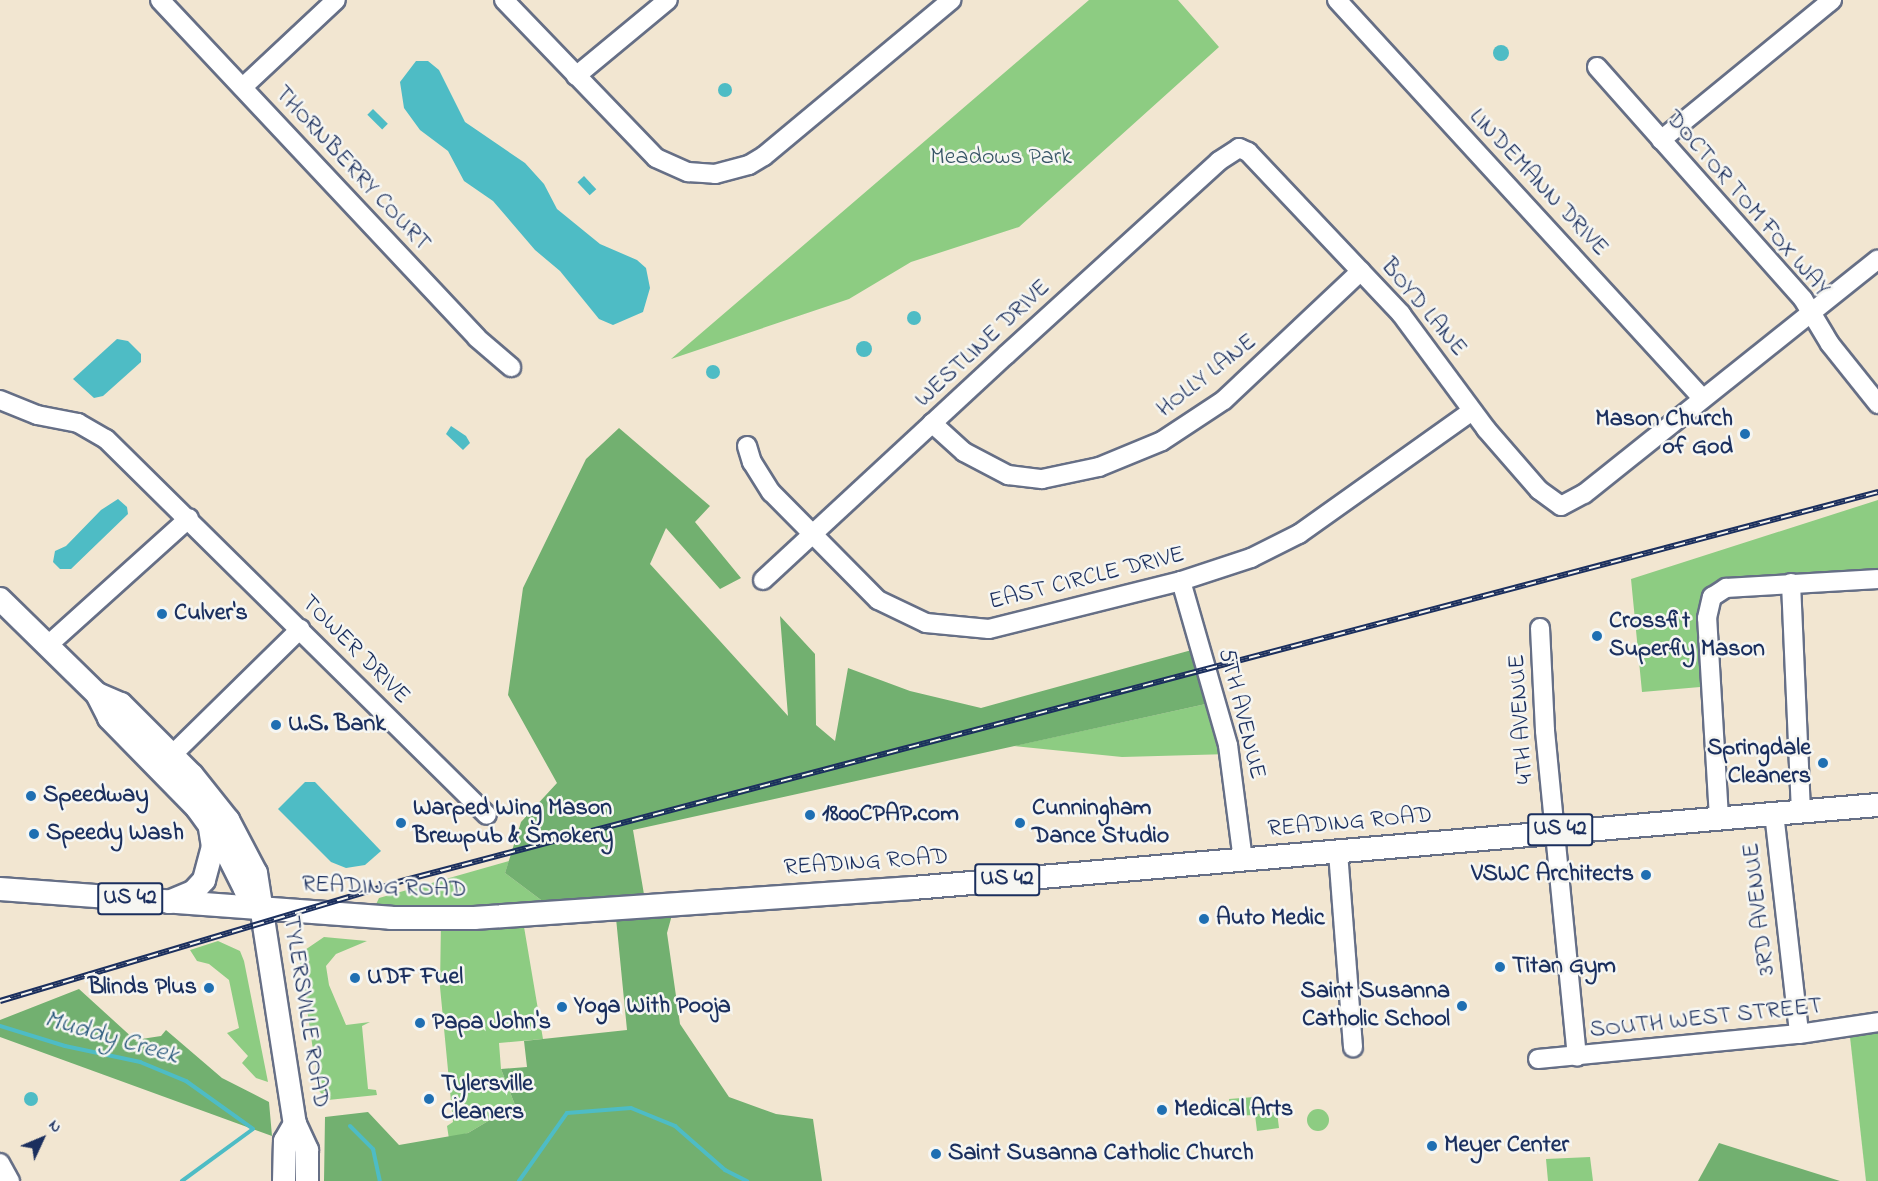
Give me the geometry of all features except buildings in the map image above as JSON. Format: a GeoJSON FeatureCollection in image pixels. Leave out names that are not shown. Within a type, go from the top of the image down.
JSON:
{"type":"FeatureCollection","features":[{"type":"Feature","properties":{"kind":"main road","name":"TYLERSVILLE ROAD"},"geometry":{"type":"LineString","coordinates":[[0,599],[97,694],[109,718],[209,823],[245,889],[261,908]]}},
{"type":"Feature","properties":{"kind":"main road","name":"TYLERSVILLE ROAD"},"geometry":{"type":"LineString","coordinates":[[97,694],[121,704],[214,800],[238,837],[256,873],[295,1124],[307,1150],[307,1181]]}},
{"type":"Feature","properties":{"kind":"main road","name":"READING ROAD"},"geometry":{"type":"LineString","coordinates":[[0,890],[391,918],[474,918],[1243,860],[1554,831],[1878,805]]}},
{"type":"Feature","properties":{"kind":"main road"},"geometry":{"type":"LineString","coordinates":[[168,902],[193,892],[204,880],[213,847],[209,823]]}},
{"type":"Feature","properties":{"kind":"main road","name":"TYLERSVILLE ROAD"},"geometry":{"type":"LineString","coordinates":[[284,1181],[285,1141],[295,1124]]}},
{"type":"Feature","properties":{"kind":"street","name":"THORNBERRY COURT"},"geometry":{"type":"LineString","coordinates":[[160,0],[477,338],[511,367]]}},
{"type":"Feature","properties":{"kind":"street"},"geometry":{"type":"LineString","coordinates":[[243,87],[336,0]]}},
{"type":"Feature","properties":{"kind":"street"},"geometry":{"type":"LineString","coordinates":[[504,0],[656,158],[688,172],[732,171],[764,156],[951,0]]}},
{"type":"Feature","properties":{"kind":"street"},"geometry":{"type":"LineString","coordinates":[[576,76],[668,0]]}},
{"type":"Feature","properties":{"kind":"street","name":"LINDEMANN DRIVE"},"geometry":{"type":"LineString","coordinates":[[1337,0],[1703,399]]}},
{"type":"Feature","properties":{"kind":"street"},"geometry":{"type":"LineString","coordinates":[[1661,140],[1832,0]]}},
{"type":"Feature","properties":{"kind":"street","name":"DOCTOR TOM FOX WAY"},"geometry":{"type":"LineString","coordinates":[[1597,67],[1803,299],[1830,344],[1878,404]]}},
{"type":"Feature","properties":{"kind":"street","name":"BOYD LANE"},"geometry":{"type":"LineString","coordinates":[[1239,148],[1248,152],[1424,341],[1472,411],[1539,490],[1561,506],[1584,494],[1703,399]]}},
{"type":"Feature","properties":{"kind":"street","name":"WESTLINE DRIVE"},"geometry":{"type":"LineString","coordinates":[[763,580],[1219,161],[1239,148]]}},
{"type":"Feature","properties":{"kind":"street"},"geometry":{"type":"LineString","coordinates":[[1703,399],[1878,259]]}},
{"type":"Feature","properties":{"kind":"street","name":"HOLLY LANE"},"geometry":{"type":"LineString","coordinates":[[933,423],[979,463],[1008,475],[1042,479],[1099,467],[1162,441],[1224,400],[1361,271]]}},
{"type":"Feature","properties":{"kind":"street","name":"TOWER DRIVE"},"geometry":{"type":"LineString","coordinates":[[0,400],[18,410],[78,423],[99,434],[184,514],[487,815]]}},
{"type":"Feature","properties":{"kind":"street","name":"EAST CIRCLE DRIVE"},"geometry":{"type":"LineString","coordinates":[[747,446],[760,478],[810,535],[878,600],[901,614],[944,628],[1006,627],[1181,581],[1251,558],[1299,534],[1472,411]]}},
{"type":"Feature","properties":{"kind":"street"},"geometry":{"type":"LineString","coordinates":[[47,646],[184,514]]}},
{"type":"Feature","properties":{"kind":"street"},"geometry":{"type":"LineString","coordinates":[[1719,818],[1707,618],[1715,593],[1726,588],[1878,579]]}},
{"type":"Feature","properties":{"kind":"street","name":"5TH AVENUE"},"geometry":{"type":"LineString","coordinates":[[1181,581],[1228,745],[1243,860]]}},
{"type":"Feature","properties":{"kind":"street"},"geometry":{"type":"LineString","coordinates":[[1791,583],[1801,810]]}},
{"type":"Feature","properties":{"kind":"street","name":"4TH AVENUE"},"geometry":{"type":"LineString","coordinates":[[1540,628],[1554,831],[1577,1056]]}},
{"type":"Feature","properties":{"kind":"street"},"geometry":{"type":"LineString","coordinates":[[172,755],[300,629]]}},
{"type":"Feature","properties":{"kind":"street","name":"3RD AVENUE"},"geometry":{"type":"LineString","coordinates":[[1774,813],[1799,1034]]}},
{"type":"Feature","properties":{"kind":"street"},"geometry":{"type":"LineString","coordinates":[[1338,852],[1353,1047]]}},
{"type":"Feature","properties":{"kind":"street","name":"SOUTH WEST STREET"},"geometry":{"type":"LineString","coordinates":[[1538,1059],[1799,1034],[1878,1022]]}},
{"type":"Feature","properties":{"kind":"street"},"geometry":{"type":"LineString","coordinates":[[0,1163],[10,1181]]}},
{"type":"Feature","properties":{"kind":"green space","name":"Meadows Park"},"geometry":{"type":"Polygon","coordinates":[[[1089,0],[1178,0],[1219,47],[1019,227],[911,262],[849,299],[671,359],[1089,0]]]}},
{"type":"Feature","properties":{"kind":"green space"},"geometry":{"type":"Polygon","coordinates":[[[619,428],[710,506],[695,522],[741,578],[720,589],[666,528],[650,564],[788,716],[780,616],[815,654],[816,725],[835,741],[848,668],[910,691],[981,708],[1199,648],[1215,702],[633,830],[646,906],[675,904],[667,933],[680,1024],[729,1097],[776,1114],[813,1119],[822,1181],[324,1181],[325,1117],[368,1112],[399,1145],[468,1133],[515,1105],[501,1069],[527,1067],[524,1041],[627,1030],[615,908],[557,912],[505,873],[521,822],[557,783],[508,695],[523,588],[586,459],[619,428]]]}},
{"type":"Feature","properties":{"kind":"green space"},"geometry":{"type":"Polygon","coordinates":[[[1878,500],[1878,579],[1715,593],[1712,686],[1642,692],[1631,579],[1878,500]]]}},
{"type":"Feature","properties":{"kind":"green space"},"geometry":{"type":"Polygon","coordinates":[[[1215,702],[1230,754],[1122,757],[1014,746],[1215,702]]]}},
{"type":"Feature","properties":{"kind":"green space"},"geometry":{"type":"Polygon","coordinates":[[[509,861],[505,873],[557,912],[522,915],[543,1039],[499,1043],[501,1069],[515,1105],[468,1133],[449,1139],[447,1126],[453,1122],[440,987],[441,919],[370,917],[379,898],[509,861]]]}},
{"type":"Feature","properties":{"kind":"green space"},"geometry":{"type":"Polygon","coordinates":[[[324,937],[367,941],[336,954],[326,966],[329,985],[346,1025],[370,1022],[362,1026],[368,1089],[376,1090],[377,1095],[328,1100],[319,1091],[299,954],[324,937]]]}},
{"type":"Feature","properties":{"kind":"green space"},"geometry":{"type":"Polygon","coordinates":[[[218,941],[240,951],[244,961],[268,1082],[256,1078],[242,1063],[248,1056],[227,1033],[239,1028],[229,980],[209,964],[197,961],[190,950],[218,941]]]}},
{"type":"Feature","properties":{"kind":"green space"},"geometry":{"type":"Polygon","coordinates":[[[79,989],[135,1040],[161,1036],[166,1030],[222,1078],[269,1102],[272,1136],[0,1037],[0,1020],[79,989]]]}},
{"type":"Feature","properties":{"kind":"green space"},"geometry":{"type":"Polygon","coordinates":[[[1878,1021],[1878,1181],[1866,1181],[1849,1028],[1878,1021]]]}},
{"type":"Feature","properties":{"kind":"green space"},"geometry":{"type":"Polygon","coordinates":[[[1254,1097],[1256,1114],[1277,1112],[1279,1128],[1257,1131],[1255,1115],[1231,1116],[1229,1099],[1254,1097]]]}},
{"type":"Feature","properties":{"kind":"green space"},"geometry":{"type":"Polygon","coordinates":[[[1318,1109],[1326,1112],[1329,1120],[1326,1128],[1318,1131],[1310,1128],[1307,1120],[1310,1112],[1318,1109]]]}},
{"type":"Feature","properties":{"kind":"green space"},"geometry":{"type":"Polygon","coordinates":[[[1719,1143],[1840,1181],[1698,1181],[1719,1143]]]}},
{"type":"Feature","properties":{"kind":"green space"},"geometry":{"type":"Polygon","coordinates":[[[1590,1157],[1593,1181],[1548,1181],[1546,1159],[1590,1157]]]}},
{"type":"Feature","properties":{"kind":"water"},"geometry":{"type":"Polygon","coordinates":[[[1501,45],[1509,53],[1501,61],[1493,53],[1501,45]]]}},
{"type":"Feature","properties":{"kind":"water"},"geometry":{"type":"Polygon","coordinates":[[[416,61],[428,61],[439,70],[465,122],[525,163],[544,184],[557,209],[600,244],[637,260],[646,268],[650,288],[643,312],[613,325],[599,319],[560,271],[535,250],[493,201],[464,181],[448,151],[420,130],[404,108],[400,82],[416,61]]]}},
{"type":"Feature","properties":{"kind":"water"},"geometry":{"type":"Polygon","coordinates":[[[725,83],[730,85],[732,90],[730,95],[725,97],[720,95],[718,90],[720,85],[725,83]]]}},
{"type":"Feature","properties":{"kind":"water"},"geometry":{"type":"Polygon","coordinates":[[[373,109],[388,124],[382,130],[367,115],[373,109]]]}},
{"type":"Feature","properties":{"kind":"water"},"geometry":{"type":"Polygon","coordinates":[[[584,176],[596,189],[590,195],[577,182],[584,176]]]}},
{"type":"Feature","properties":{"kind":"water"},"geometry":{"type":"Polygon","coordinates":[[[911,311],[917,311],[921,318],[917,325],[911,325],[907,321],[907,315],[911,311]]]}},
{"type":"Feature","properties":{"kind":"water"},"geometry":{"type":"Polygon","coordinates":[[[117,339],[128,341],[141,354],[141,362],[103,396],[94,398],[73,379],[117,339]]]}},
{"type":"Feature","properties":{"kind":"water"},"geometry":{"type":"Polygon","coordinates":[[[864,341],[870,343],[872,349],[870,355],[864,357],[858,355],[856,349],[858,343],[864,341]]]}},
{"type":"Feature","properties":{"kind":"water"},"geometry":{"type":"Polygon","coordinates":[[[713,365],[718,367],[720,372],[718,377],[713,379],[708,377],[706,372],[708,367],[713,365]]]}},
{"type":"Feature","properties":{"kind":"water"},"geometry":{"type":"Polygon","coordinates":[[[451,426],[466,436],[470,443],[463,450],[446,434],[451,426]]]}},
{"type":"Feature","properties":{"kind":"water"},"geometry":{"type":"Polygon","coordinates":[[[118,499],[127,507],[128,514],[71,569],[60,569],[53,562],[55,551],[66,546],[101,510],[118,499]]]}},
{"type":"Feature","properties":{"kind":"water"},"geometry":{"type":"Polygon","coordinates":[[[305,782],[315,782],[381,851],[365,865],[346,868],[331,862],[278,809],[305,782]]]}},
{"type":"Feature","properties":{"kind":"water"},"geometry":{"type":"Polygon","coordinates":[[[31,1092],[36,1094],[38,1099],[36,1104],[31,1106],[26,1104],[24,1099],[26,1094],[31,1092]]]}},
{"type":"Feature","properties":{"kind":"waterway","name":"Muddy Creek"},"geometry":{"type":"LineString","coordinates":[[0,1026],[65,1046],[140,1062],[186,1081],[253,1129],[182,1181]]}},
{"type":"Feature","properties":{"kind":"waterway","name":"Muddy Creek"},"geometry":{"type":"LineString","coordinates":[[519,1181],[567,1113],[631,1108],[675,1126],[725,1170],[747,1181]]}},
{"type":"Feature","properties":{"kind":"waterway","name":"Muddy Creek"},"geometry":{"type":"LineString","coordinates":[[350,1126],[373,1149],[380,1181]]}},
{"type":"Feature","properties":{"kind":"railway"},"geometry":{"type":"LineString","coordinates":[[0,1001],[398,882],[1878,492]]}},
{"type":"Feature","properties":{"kind":"place","name":"Mason Church of God"},"geometry":{"type":"Point","coordinates":[1745,434]}},
{"type":"Feature","properties":{"kind":"place","name":"Culver's"},"geometry":{"type":"Point","coordinates":[162,614]}},
{"type":"Feature","properties":{"kind":"place","name":"Crossfit Superfly Mason"},"geometry":{"type":"Point","coordinates":[1597,636]}},
{"type":"Feature","properties":{"kind":"place","name":"U.S. Bank"},"geometry":{"type":"Point","coordinates":[276,725]}},
{"type":"Feature","properties":{"kind":"place","name":"Springdale Cleaners"},"geometry":{"type":"Point","coordinates":[1823,763]}},
{"type":"Feature","properties":{"kind":"place","name":"Speedway"},"geometry":{"type":"Point","coordinates":[31,796]}},
{"type":"Feature","properties":{"kind":"place","name":"1800CPAP.com"},"geometry":{"type":"Point","coordinates":[810,815]}},
{"type":"Feature","properties":{"kind":"place","name":"Warped Wing Mason Brewpub & Smokery"},"geometry":{"type":"Point","coordinates":[401,823]}},
{"type":"Feature","properties":{"kind":"place","name":"Cunningham Dance Studio"},"geometry":{"type":"Point","coordinates":[1020,823]}},
{"type":"Feature","properties":{"kind":"place","name":"Speedy Wash"},"geometry":{"type":"Point","coordinates":[34,834]}},
{"type":"Feature","properties":{"kind":"place","name":"VSWC Architects"},"geometry":{"type":"Point","coordinates":[1646,875]}},
{"type":"Feature","properties":{"kind":"place","name":"Auto Medic"},"geometry":{"type":"Point","coordinates":[1204,919]}},
{"type":"Feature","properties":{"kind":"place","name":"Titan Gym"},"geometry":{"type":"Point","coordinates":[1500,967]}},
{"type":"Feature","properties":{"kind":"place","name":"UDF Fuel"},"geometry":{"type":"Point","coordinates":[355,978]}},
{"type":"Feature","properties":{"kind":"place","name":"Blinds Plus"},"geometry":{"type":"Point","coordinates":[209,988]}},
{"type":"Feature","properties":{"kind":"place","name":"Saint Susanna Catholic School"},"geometry":{"type":"Point","coordinates":[1462,1006]}},
{"type":"Feature","properties":{"kind":"place","name":"Yoga With Pooja"},"geometry":{"type":"Point","coordinates":[562,1007]}},
{"type":"Feature","properties":{"kind":"place","name":"Papa John's"},"geometry":{"type":"Point","coordinates":[420,1023]}},
{"type":"Feature","properties":{"kind":"place","name":"Tylersville Cleaners"},"geometry":{"type":"Point","coordinates":[429,1099]}},
{"type":"Feature","properties":{"kind":"place","name":"Medical Arts"},"geometry":{"type":"Point","coordinates":[1162,1110]}},
{"type":"Feature","properties":{"kind":"place","name":"Meyer Center"},"geometry":{"type":"Point","coordinates":[1432,1146]}},
{"type":"Feature","properties":{"kind":"place","name":"Saint Susanna Catholic Church"},"geometry":{"type":"Point","coordinates":[936,1154]}}]}
